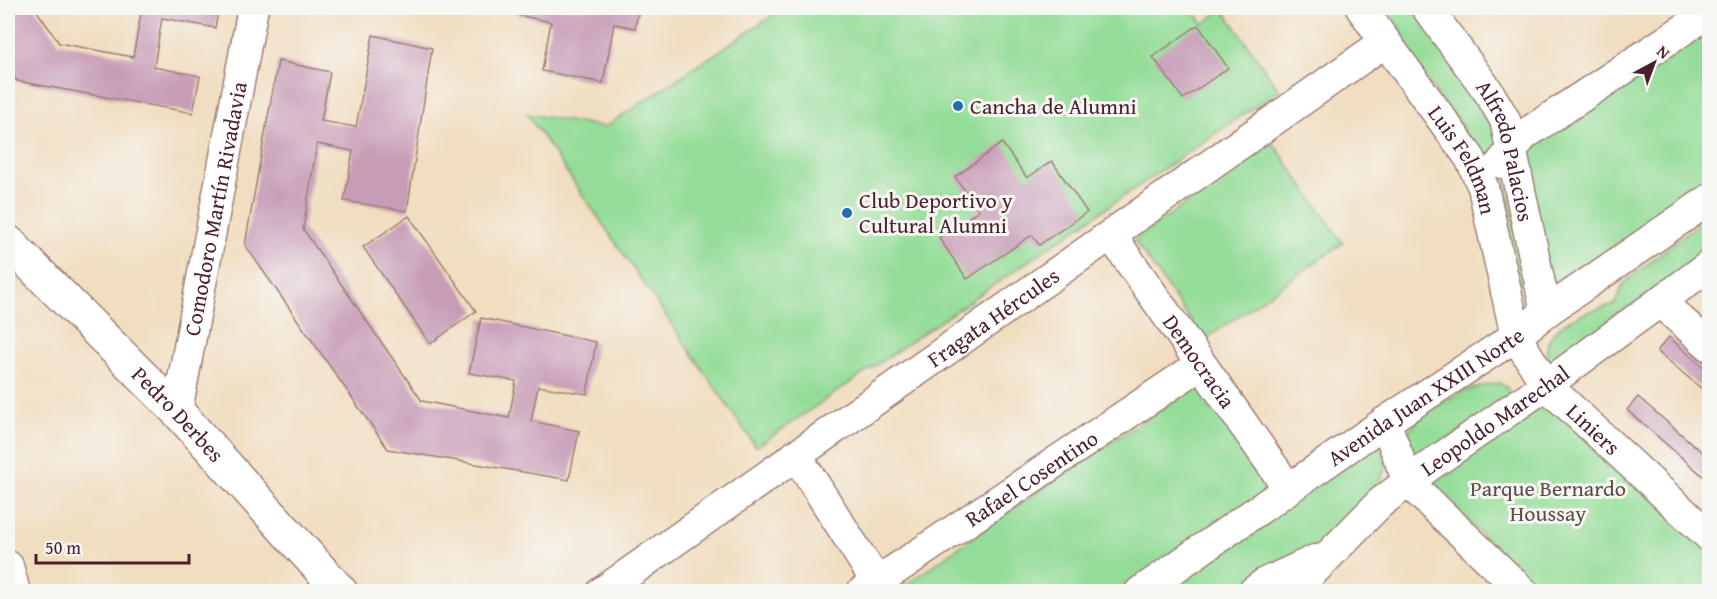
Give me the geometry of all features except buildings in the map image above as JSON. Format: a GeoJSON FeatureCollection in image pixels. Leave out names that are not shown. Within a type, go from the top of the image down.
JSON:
{"type":"FeatureCollection","features":[{"type":"Feature","properties":{"kind":"main road","name":"Pedro Derbes"},"geometry":{"type":"LineString","coordinates":[[8,242],[177,411],[341,591]]}},
{"type":"Feature","properties":{"kind":"street","name":"Comodoro Martín Rivadavia"},"geometry":{"type":"LineString","coordinates":[[177,411],[253,8]]}},
{"type":"Feature","properties":{"kind":"street","name":"Luis Feldman"},"geometry":{"type":"LineString","coordinates":[[1361,8],[1470,158],[1483,187],[1516,336]]}},
{"type":"Feature","properties":{"kind":"street","name":"Alfredo Palacios"},"geometry":{"type":"LineString","coordinates":[[1427,8],[1488,90],[1505,120],[1546,312]]}},
{"type":"Feature","properties":{"kind":"street"},"geometry":{"type":"LineString","coordinates":[[1483,187],[1524,135],[1553,118],[1710,12]]}},
{"type":"Feature","properties":{"kind":"street","name":"Fragata Hércules"},"geometry":{"type":"LineString","coordinates":[[602,591],[1385,42]]}},
{"type":"Feature","properties":{"kind":"street","name":"Avenida Juan XXIII Norte"},"geometry":{"type":"LineString","coordinates":[[1140,591],[1385,422],[1516,336],[1546,312],[1710,199]]}},
{"type":"Feature","properties":{"kind":"street","name":"Democracia"},"geometry":{"type":"LineString","coordinates":[[1111,235],[1288,488]]}},
{"type":"Feature","properties":{"kind":"street","name":"Leopoldo Marechal"},"geometry":{"type":"LineString","coordinates":[[1293,591],[1380,503],[1710,266]]}},
{"type":"Feature","properties":{"kind":"street"},"geometry":{"type":"LineString","coordinates":[[1660,302],[1710,346]]}},
{"type":"Feature","properties":{"kind":"street","name":"Liniers"},"geometry":{"type":"LineString","coordinates":[[1516,336],[1546,385],[1710,537]]}},
{"type":"Feature","properties":{"kind":"street","name":"Rafael Cosentino"},"geometry":{"type":"LineString","coordinates":[[869,586],[1200,365]]}},
{"type":"Feature","properties":{"kind":"street"},"geometry":{"type":"LineString","coordinates":[[1385,422],[1408,482],[1523,591]]}},
{"type":"Feature","properties":{"kind":"street"},"geometry":{"type":"LineString","coordinates":[[796,455],[869,586]]}},
{"type":"Feature","properties":{"kind":"street"},"geometry":{"type":"LineString","coordinates":[[1253,591],[1265,583],[1332,552]]}},
{"type":"Feature","properties":{"kind":"street"},"geometry":{"type":"LineString","coordinates":[[8,566],[15,591]]}},
{"type":"Feature","properties":{"kind":"green space","name":"Club Deportivo y Cultural Alumni"},"geometry":{"type":"Polygon","coordinates":[[[784,8],[1192,8],[1203,24],[1223,9],[1279,90],[756,447],[527,114],[605,127],[784,8]]]}},
{"type":"Feature","properties":{"kind":"green space"},"geometry":{"type":"Polygon","coordinates":[[[1374,8],[1413,8],[1506,140],[1488,158],[1478,150],[1374,8]]]}},
{"type":"Feature","properties":{"kind":"green space"},"geometry":{"type":"Polygon","coordinates":[[[1709,22],[1709,182],[1547,292],[1523,152],[1709,22]]]}},
{"type":"Feature","properties":{"kind":"green space"},"geometry":{"type":"Polygon","coordinates":[[[1273,143],[1343,243],[1204,340],[1134,240],[1273,143]]]}},
{"type":"Feature","properties":{"kind":"green space"},"geometry":{"type":"Polygon","coordinates":[[[1505,181],[1530,281],[1524,284],[1517,282],[1501,226],[1500,185],[1505,181]]]}},
{"type":"Feature","properties":{"kind":"green space"},"geometry":{"type":"Polygon","coordinates":[[[1709,215],[1709,250],[1621,313],[1555,373],[1546,364],[1549,340],[1554,332],[1570,320],[1615,304],[1623,284],[1709,215]]]}},
{"type":"Feature","properties":{"kind":"green space"},"geometry":{"type":"Polygon","coordinates":[[[1500,383],[1508,389],[1511,396],[1418,460],[1408,449],[1406,433],[1437,406],[1460,393],[1500,383]]]}},
{"type":"Feature","properties":{"kind":"green space"},"geometry":{"type":"Polygon","coordinates":[[[1193,388],[1202,389],[1262,473],[1266,485],[1260,496],[1120,591],[896,592],[1031,496],[1193,388]]]}},
{"type":"Feature","properties":{"kind":"green space","name":"Parque Bernardo Houssay"},"geometry":{"type":"Polygon","coordinates":[[[1543,408],[1557,412],[1709,548],[1709,591],[1537,591],[1431,484],[1435,474],[1529,412],[1543,408]]]}},
{"type":"Feature","properties":{"kind":"green space"},"geometry":{"type":"Polygon","coordinates":[[[1378,445],[1386,466],[1377,488],[1325,545],[1245,591],[1161,592],[1368,447],[1378,445]]]}},
{"type":"Feature","properties":{"kind":"place","name":"Cancha de Alumni"},"geometry":{"type":"Point","coordinates":[958,106]}},
{"type":"Feature","properties":{"kind":"place","name":"Club Deportivo y Cultural Alumni"},"geometry":{"type":"Point","coordinates":[847,213]}}]}
